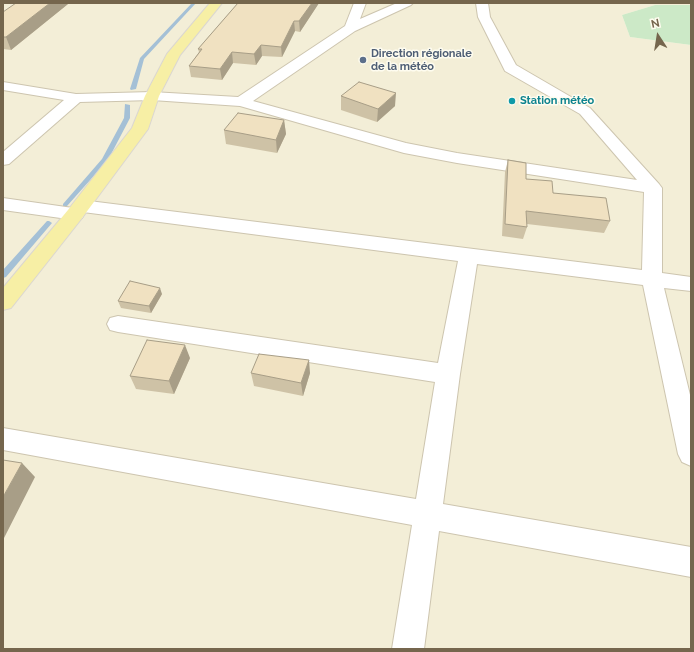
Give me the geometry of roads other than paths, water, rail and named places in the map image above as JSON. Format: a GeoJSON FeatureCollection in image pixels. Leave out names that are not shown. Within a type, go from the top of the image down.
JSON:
{"type":"FeatureCollection","features":[{"type":"Feature","properties":{"kind":"main road"},"geometry":{"type":"LineString","coordinates":[[4,300],[78,210],[140,129],[152,96],[174,54],[216,3]]}},
{"type":"Feature","properties":{"kind":"street"},"geometry":{"type":"LineString","coordinates":[[350,28],[360,3]]}},
{"type":"Feature","properties":{"kind":"street"},"geometry":{"type":"LineString","coordinates":[[241,102],[350,28],[407,3]]}},
{"type":"Feature","properties":{"kind":"street"},"geometry":{"type":"LineString","coordinates":[[482,3],[484,18],[510,68],[585,111],[653,188],[652,279],[691,454]]}},
{"type":"Feature","properties":{"kind":"street"},"geometry":{"type":"LineString","coordinates":[[3,86],[76,98],[152,96],[241,102],[404,148],[457,158],[653,188]]}},
{"type":"Feature","properties":{"kind":"street"},"geometry":{"type":"LineString","coordinates":[[3,160],[76,98]]}},
{"type":"Feature","properties":{"kind":"street"},"geometry":{"type":"LineString","coordinates":[[3,204],[78,210],[469,255],[691,284]]}},
{"type":"Feature","properties":{"kind":"street"},"geometry":{"type":"LineString","coordinates":[[408,649],[448,374],[469,255]]}},
{"type":"Feature","properties":{"kind":"street"},"geometry":{"type":"LineString","coordinates":[[118,324],[448,374]]}},
{"type":"Feature","properties":{"kind":"street"},"geometry":{"type":"LineString","coordinates":[[3,439],[691,562]]}},
{"type":"Feature","properties":{"kind":"waterway"},"geometry":{"type":"LineString","coordinates":[[133,89],[142,59],[194,3]]}},
{"type":"Feature","properties":{"kind":"waterway"},"geometry":{"type":"LineString","coordinates":[[65,205],[105,160],[127,118],[127,105]]}},
{"type":"Feature","properties":{"kind":"waterway"},"geometry":{"type":"LineString","coordinates":[[3,275],[49,223]]}},
{"type":"Feature","properties":{"kind":"place","name":"Direction régionale de la météo"},"geometry":{"type":"Point","coordinates":[363,60]}},
{"type":"Feature","properties":{"kind":"place","name":"Station météo"},"geometry":{"type":"Point","coordinates":[512,101]}}]}
